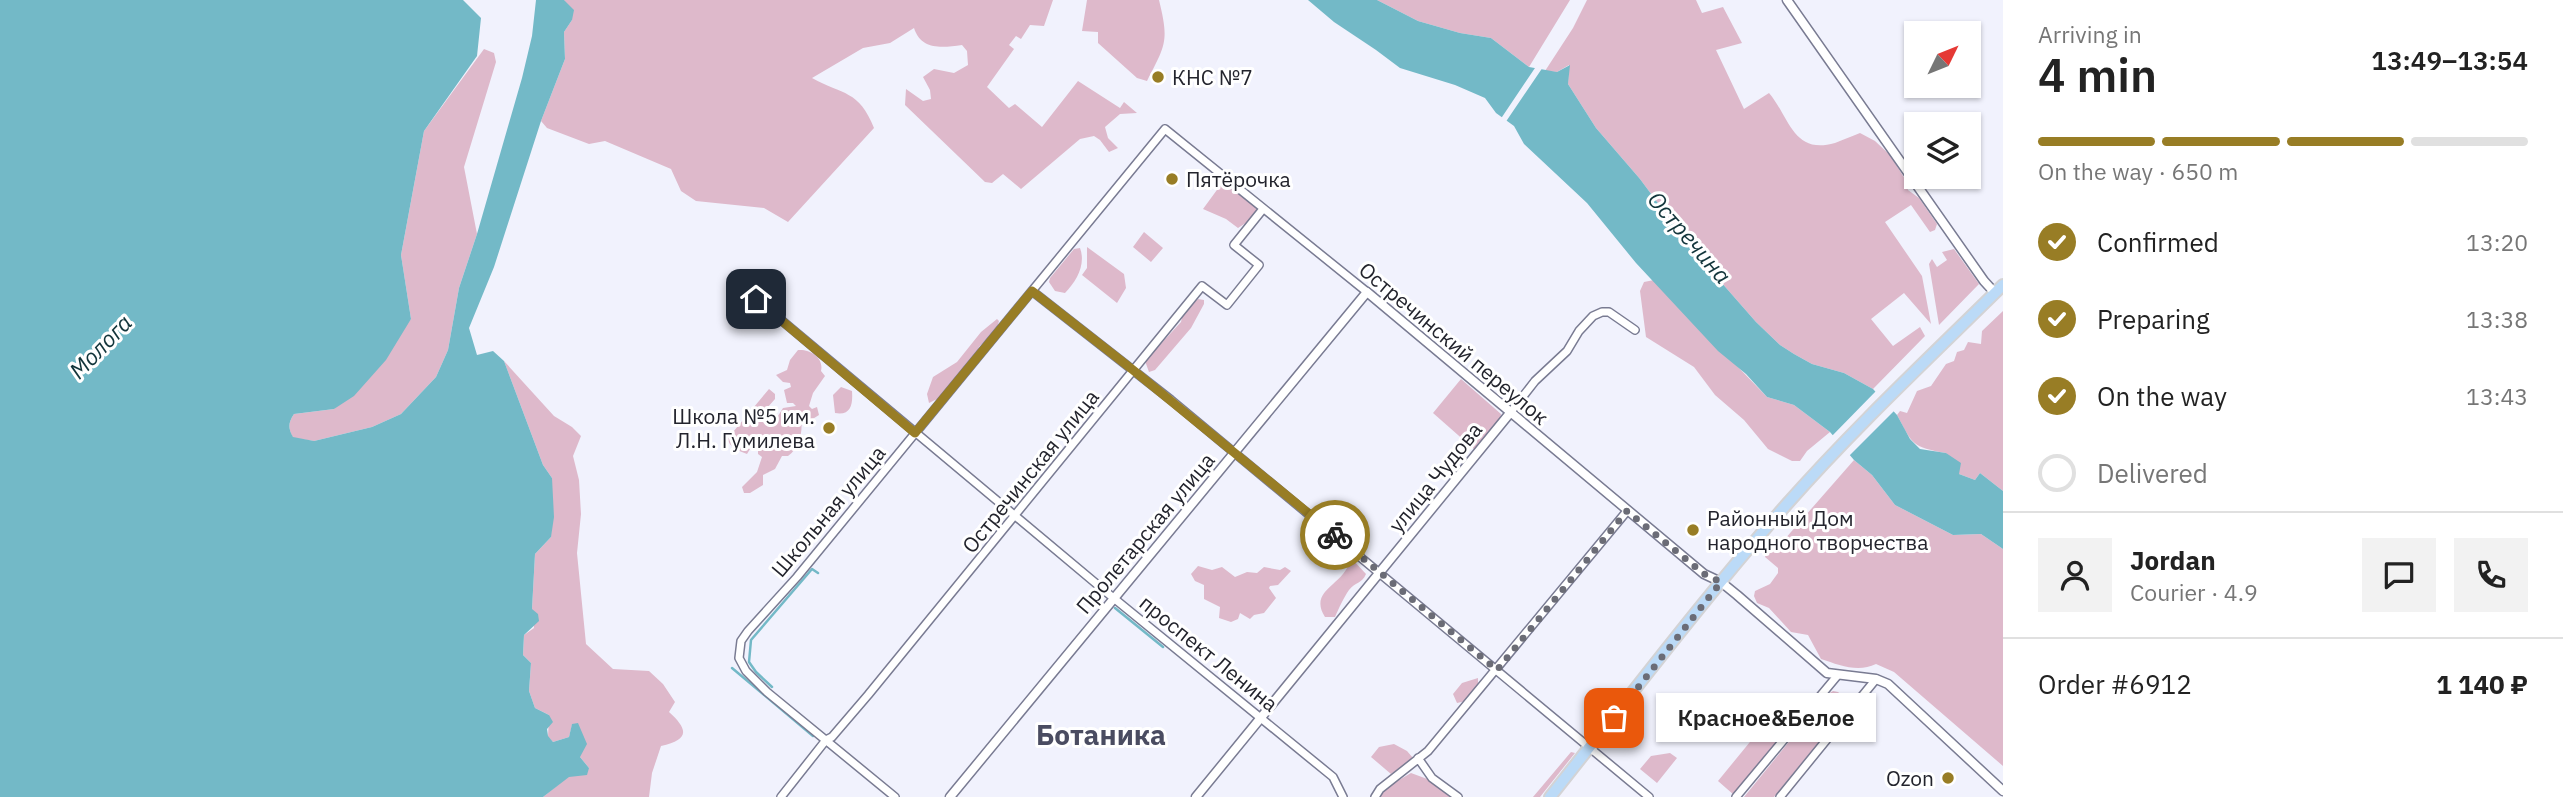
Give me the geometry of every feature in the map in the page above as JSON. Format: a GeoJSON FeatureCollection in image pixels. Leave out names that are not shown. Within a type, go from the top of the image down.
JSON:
{"type":"FeatureCollection","features":[{"type":"Feature","properties":{"kind":"main road"},"geometry":{"type":"LineString","coordinates":[[1550,797],[1721,582],[1787,504],[1886,400],[1999,289]]}},
{"type":"Feature","properties":{"kind":"street"},"geometry":{"type":"LineString","coordinates":[[1787,0],[1984,281],[1999,289]]}},
{"type":"Feature","properties":{"kind":"street","name":"Остречинский переулок"},"geometry":{"type":"LineString","coordinates":[[1164,130],[1367,292],[1704,574],[1721,582],[1827,673],[1837,676]]}},
{"type":"Feature","properties":{"kind":"street","name":"Школьная улица"},"geometry":{"type":"LineString","coordinates":[[826,740],[767,692],[746,671],[739,658],[741,641],[797,578],[1164,130]]}},
{"type":"Feature","properties":{"kind":"street","name":"Остречинская улица"},"geometry":{"type":"LineString","coordinates":[[780,797],[826,740],[832,737],[868,695],[1202,286],[1227,305],[1259,265],[1234,245],[1263,209]]}},
{"type":"Feature","properties":{"kind":"street"},"geometry":{"type":"LineString","coordinates":[[1032,291],[1380,572],[1649,797]]}},
{"type":"Feature","properties":{"kind":"street","name":"Пролетарская улица"},"geometry":{"type":"LineString","coordinates":[[950,797],[1367,292]]}},
{"type":"Feature","properties":{"kind":"street","name":"проспект Ленина"},"geometry":{"type":"LineString","coordinates":[[756,299],[1332,777],[1343,797]]}},
{"type":"Feature","properties":{"kind":"street","name":"улица Чудова"},"geometry":{"type":"LineString","coordinates":[[1196,797],[1535,381],[1567,351],[1579,331],[1593,316],[1609,312],[1635,330]]}},
{"type":"Feature","properties":{"kind":"street"},"geometry":{"type":"LineString","coordinates":[[1375,797],[1380,789],[1428,751],[1627,511]]}},
{"type":"Feature","properties":{"kind":"street"},"geometry":{"type":"LineString","coordinates":[[1736,797],[1837,676],[1876,679],[1888,684],[2003,791]]}},
{"type":"Feature","properties":{"kind":"street"},"geometry":{"type":"LineString","coordinates":[[1780,797],[1876,679]]}},
{"type":"Feature","properties":{"kind":"street"},"geometry":{"type":"LineString","coordinates":[[826,740],[895,797]]}},
{"type":"Feature","properties":{"kind":"street"},"geometry":{"type":"LineString","coordinates":[[1418,758],[1432,778],[1458,797]]}},
{"type":"Feature","properties":{"kind":"shaded area"},"geometry":{"type":"Polygon","coordinates":[[[564,0],[1053,0],[1044,26],[1030,25],[1021,39],[1016,36],[1009,45],[1014,49],[987,87],[1009,108],[1015,104],[1042,127],[1078,81],[1120,108],[1124,102],[1137,113],[1120,114],[1105,127],[1108,138],[1118,148],[1109,152],[1094,136],[1080,139],[1021,189],[1003,174],[992,183],[985,182],[905,105],[906,89],[923,101],[931,99],[930,90],[923,77],[934,69],[954,73],[968,65],[967,51],[962,45],[939,47],[927,44],[914,28],[890,43],[863,48],[812,78],[856,100],[874,128],[788,222],[764,208],[696,201],[681,191],[671,169],[605,141],[589,144],[547,128],[541,121],[565,59],[564,32],[572,20],[564,0]]]}},
{"type":"Feature","properties":{"kind":"shaded area"},"geometry":{"type":"Polygon","coordinates":[[[1087,0],[1159,0],[1164,42],[1147,81],[1137,78],[1098,43],[1098,32],[1082,31],[1087,0]]]}},
{"type":"Feature","properties":{"kind":"shaded area"},"geometry":{"type":"Polygon","coordinates":[[[1377,0],[1570,0],[1529,67],[1491,38],[1460,33],[1418,21],[1377,0]]]}},
{"type":"Feature","properties":{"kind":"shaded area"},"geometry":{"type":"Polygon","coordinates":[[[1587,0],[1696,0],[1702,13],[1723,7],[1742,43],[1716,50],[1744,109],[1769,93],[1794,132],[1810,144],[1835,143],[1860,133],[1875,141],[1890,155],[1904,177],[1904,189],[1919,198],[1937,224],[1935,230],[1930,232],[1911,205],[1885,222],[1922,276],[1931,324],[1904,293],[1871,319],[1893,346],[1920,327],[1925,336],[1873,389],[1844,373],[1812,364],[1780,345],[1756,322],[1692,249],[1640,179],[1596,128],[1568,84],[1569,65],[1557,72],[1545,71],[1573,28],[1587,0]]]}},
{"type":"Feature","properties":{"kind":"shaded area"},"geometry":{"type":"Polygon","coordinates":[[[484,49],[494,53],[496,62],[464,167],[477,234],[459,288],[448,350],[436,377],[401,414],[372,427],[314,441],[293,438],[289,426],[294,414],[334,409],[411,319],[401,255],[424,131],[484,49]]]}},
{"type":"Feature","properties":{"kind":"shaded area"},"geometry":{"type":"Polygon","coordinates":[[[1222,183],[1228,183],[1258,211],[1252,219],[1238,228],[1226,219],[1203,209],[1222,183]]]}},
{"type":"Feature","properties":{"kind":"shaded area"},"geometry":{"type":"Polygon","coordinates":[[[1144,232],[1163,248],[1151,262],[1133,247],[1144,232]]]}},
{"type":"Feature","properties":{"kind":"shaded area"},"geometry":{"type":"Polygon","coordinates":[[[1087,247],[1124,274],[1126,288],[1117,303],[1082,275],[1087,268],[1087,247]]]}},
{"type":"Feature","properties":{"kind":"shaded area"},"geometry":{"type":"Polygon","coordinates":[[[1080,248],[1082,260],[1077,278],[1065,293],[1055,291],[1049,282],[1050,278],[1074,249],[1080,248]]]}},
{"type":"Feature","properties":{"kind":"shaded area"},"geometry":{"type":"Polygon","coordinates":[[[1954,249],[1979,284],[1939,325],[1929,264],[1932,259],[1937,267],[1947,260],[1942,252],[1954,249]]]}},
{"type":"Feature","properties":{"kind":"shaded area"},"geometry":{"type":"Polygon","coordinates":[[[1654,280],[1767,397],[1794,405],[1830,432],[1807,451],[1800,461],[1792,461],[1768,449],[1744,420],[1715,395],[1694,367],[1646,337],[1640,291],[1644,282],[1654,280]]]}},
{"type":"Feature","properties":{"kind":"shaded area"},"geometry":{"type":"Polygon","coordinates":[[[1198,299],[1204,300],[1204,304],[1191,328],[1155,370],[1149,372],[1145,361],[1181,322],[1183,313],[1198,299]]]}},
{"type":"Feature","properties":{"kind":"shaded area"},"geometry":{"type":"Polygon","coordinates":[[[2003,311],[2003,491],[1980,473],[1975,480],[1959,474],[1946,453],[1926,449],[1915,443],[1897,415],[1900,411],[1907,413],[1917,391],[1931,386],[1946,364],[1954,361],[1957,352],[1964,350],[1968,342],[1981,344],[1982,331],[2003,311]]]}},
{"type":"Feature","properties":{"kind":"shaded area"},"geometry":{"type":"Polygon","coordinates":[[[997,319],[999,321],[996,329],[979,347],[975,357],[943,396],[929,403],[927,394],[933,377],[957,362],[981,332],[997,319]]]}},
{"type":"Feature","properties":{"kind":"shaded area"},"geometry":{"type":"Polygon","coordinates":[[[798,350],[816,355],[825,376],[813,393],[809,406],[812,409],[817,407],[819,415],[811,420],[804,415],[801,418],[801,434],[792,453],[782,456],[775,469],[763,475],[763,485],[750,493],[744,493],[742,487],[757,472],[762,457],[758,454],[758,445],[753,444],[747,454],[732,446],[728,438],[769,389],[775,394],[775,399],[767,408],[773,415],[778,416],[783,408],[796,406],[787,403],[784,390],[791,387],[790,383],[783,382],[776,375],[787,370],[790,360],[798,350]]]}},
{"type":"Feature","properties":{"kind":"shaded area"},"geometry":{"type":"Polygon","coordinates":[[[504,361],[554,416],[581,436],[573,456],[579,480],[581,514],[577,553],[586,644],[613,669],[649,671],[663,684],[675,702],[669,712],[680,724],[683,734],[677,741],[661,746],[652,773],[649,797],[543,797],[569,776],[589,768],[580,757],[572,725],[569,737],[553,742],[548,737],[549,715],[535,708],[529,691],[531,663],[523,655],[524,635],[534,628],[532,609],[535,554],[551,537],[552,478],[543,465],[504,361]]]}},
{"type":"Feature","properties":{"kind":"shaded area"},"geometry":{"type":"Polygon","coordinates":[[[1461,379],[1501,414],[1500,420],[1475,450],[1433,413],[1461,379]]]}},
{"type":"Feature","properties":{"kind":"shaded area"},"geometry":{"type":"Polygon","coordinates":[[[841,387],[852,391],[851,404],[845,413],[835,413],[833,395],[841,387]]]}},
{"type":"Feature","properties":{"kind":"shaded area"},"geometry":{"type":"Polygon","coordinates":[[[1854,460],[1872,475],[1895,505],[1953,535],[1981,534],[2003,549],[2003,766],[1894,672],[1876,664],[1855,668],[1821,659],[1808,635],[1791,632],[1769,608],[1757,603],[1755,591],[1770,584],[1778,573],[1778,568],[1765,557],[1767,550],[1784,540],[1854,460]]]}},
{"type":"Feature","properties":{"kind":"shaded area"},"geometry":{"type":"Polygon","coordinates":[[[1353,560],[1366,574],[1349,590],[1335,617],[1325,617],[1321,600],[1353,560]]]}},
{"type":"Feature","properties":{"kind":"shaded area"},"geometry":{"type":"Polygon","coordinates":[[[1198,566],[1212,570],[1222,567],[1235,577],[1247,572],[1257,573],[1264,567],[1280,570],[1285,567],[1291,571],[1278,585],[1270,586],[1276,598],[1264,613],[1254,615],[1250,619],[1240,613],[1238,619],[1231,622],[1219,618],[1220,607],[1204,599],[1204,585],[1195,581],[1191,574],[1198,566]]]}},
{"type":"Feature","properties":{"kind":"shaded area"},"geometry":{"type":"Polygon","coordinates":[[[1478,678],[1478,685],[1466,701],[1457,703],[1453,694],[1462,683],[1478,678]]]}},
{"type":"Feature","properties":{"kind":"shaded area"},"geometry":{"type":"Polygon","coordinates":[[[1833,691],[1846,699],[1845,710],[1774,797],[1744,797],[1828,694],[1833,691]]]}},
{"type":"Feature","properties":{"kind":"shaded area"},"geometry":{"type":"Polygon","coordinates":[[[1781,704],[1797,719],[1734,795],[1718,781],[1781,704]]]}},
{"type":"Feature","properties":{"kind":"shaded area"},"geometry":{"type":"Polygon","coordinates":[[[1394,744],[1413,758],[1391,774],[1371,757],[1379,747],[1394,744]]]}},
{"type":"Feature","properties":{"kind":"shaded area"},"geometry":{"type":"Polygon","coordinates":[[[1571,752],[1575,753],[1540,797],[1533,797],[1571,752]]]}},
{"type":"Feature","properties":{"kind":"shaded area"},"geometry":{"type":"Polygon","coordinates":[[[1670,753],[1677,758],[1657,783],[1640,769],[1651,756],[1670,753]]]}},
{"type":"Feature","properties":{"kind":"shaded area"},"geometry":{"type":"Polygon","coordinates":[[[1411,773],[1430,780],[1453,797],[1378,797],[1389,786],[1411,773]]]}},
{"type":"Feature","properties":{"kind":"water","name":"Молога"},"geometry":{"type":"Polygon","coordinates":[[[0,0],[463,0],[481,18],[477,56],[424,131],[401,255],[411,319],[386,360],[354,396],[334,409],[294,414],[289,426],[293,437],[314,441],[372,427],[401,414],[436,377],[448,350],[459,288],[522,78],[532,36],[536,0],[564,0],[574,10],[572,20],[564,32],[565,59],[541,121],[494,267],[469,328],[477,355],[493,351],[504,361],[543,465],[552,478],[554,517],[551,537],[535,554],[532,609],[538,614],[539,621],[524,635],[523,655],[531,663],[529,691],[535,708],[549,715],[553,722],[547,729],[548,736],[553,742],[569,737],[572,724],[578,723],[587,744],[580,757],[589,768],[587,775],[569,777],[543,797],[0,797],[0,0]]]}},
{"type":"Feature","properties":{"kind":"water"},"geometry":{"type":"Polygon","coordinates":[[[1308,0],[1377,0],[1418,21],[1460,33],[1491,38],[1529,67],[1557,72],[1570,65],[1568,84],[1596,128],[1640,179],[1692,249],[1756,322],[1780,345],[1794,354],[1812,364],[1844,373],[1873,389],[1897,415],[1910,439],[1920,449],[1946,453],[1961,463],[1959,474],[1975,480],[1980,473],[2003,491],[2003,549],[1981,534],[1953,535],[1895,505],[1872,475],[1854,460],[1830,432],[1794,405],[1767,397],[1746,374],[1718,351],[1636,263],[1587,203],[1524,144],[1514,126],[1496,113],[1485,98],[1455,85],[1400,68],[1334,22],[1308,0]]]}},
{"type":"Feature","properties":{"kind":"pier"},"geometry":{"type":"Polygon","coordinates":[[[1537,65],[1543,67],[1505,123],[1500,120],[1537,65]]]}},
{"type":"Feature","properties":{"kind":"pier"},"geometry":{"type":"Polygon","coordinates":[[[1876,391],[1895,410],[1847,458],[1830,438],[1876,391]]]}},
{"type":"Feature","properties":{"kind":"waterway"},"geometry":{"type":"LineString","coordinates":[[772,687],[749,662],[751,640],[812,569],[818,573]]}},
{"type":"Feature","properties":{"kind":"waterway"},"geometry":{"type":"LineString","coordinates":[[1115,608],[1163,647]]}},
{"type":"Feature","properties":{"kind":"waterway"},"geometry":{"type":"LineString","coordinates":[[732,668],[813,736]]}},
{"type":"Feature","properties":{"kind":"way so far"},"geometry":{"type":"LineString","coordinates":[[1335,535],[1497,670],[1627,511],[1704,574],[1721,582],[1614,718]]}},
{"type":"Feature","properties":{"kind":"place","name":"КНС №7"},"geometry":{"type":"Point","coordinates":[1158,77]}},
{"type":"Feature","properties":{"kind":"place","name":"Пятёрочка"},"geometry":{"type":"Point","coordinates":[1172,179]}},
{"type":"Feature","properties":{"kind":"place","name":"Школа №5 им. Л.Н. Гумилева"},"geometry":{"type":"Point","coordinates":[829,428]}},
{"type":"Feature","properties":{"kind":"place","name":"Районный Дом народного творчества"},"geometry":{"type":"Point","coordinates":[1693,530]}},
{"type":"Feature","properties":{"kind":"place","name":"Красное&Белое"},"geometry":{"type":"Point","coordinates":[1614,718]}},
{"type":"Feature","properties":{"kind":"place","name":"Ozon"},"geometry":{"type":"Point","coordinates":[1948,778]}},
{"type":"Feature","properties":{"kind":"district","name":"Ботаника"},"geometry":{"type":"Point","coordinates":[1101,734]}},
{"type":"Feature","properties":{"kind":"route"},"geometry":{"type":"LineString","coordinates":[[756,299],[915,433],[1032,291],[1335,535]]}},
{"type":"Feature","properties":{"kind":"water label","name":"Остречина"},"geometry":{"type":"Point","coordinates":[1690,237]}}]}
